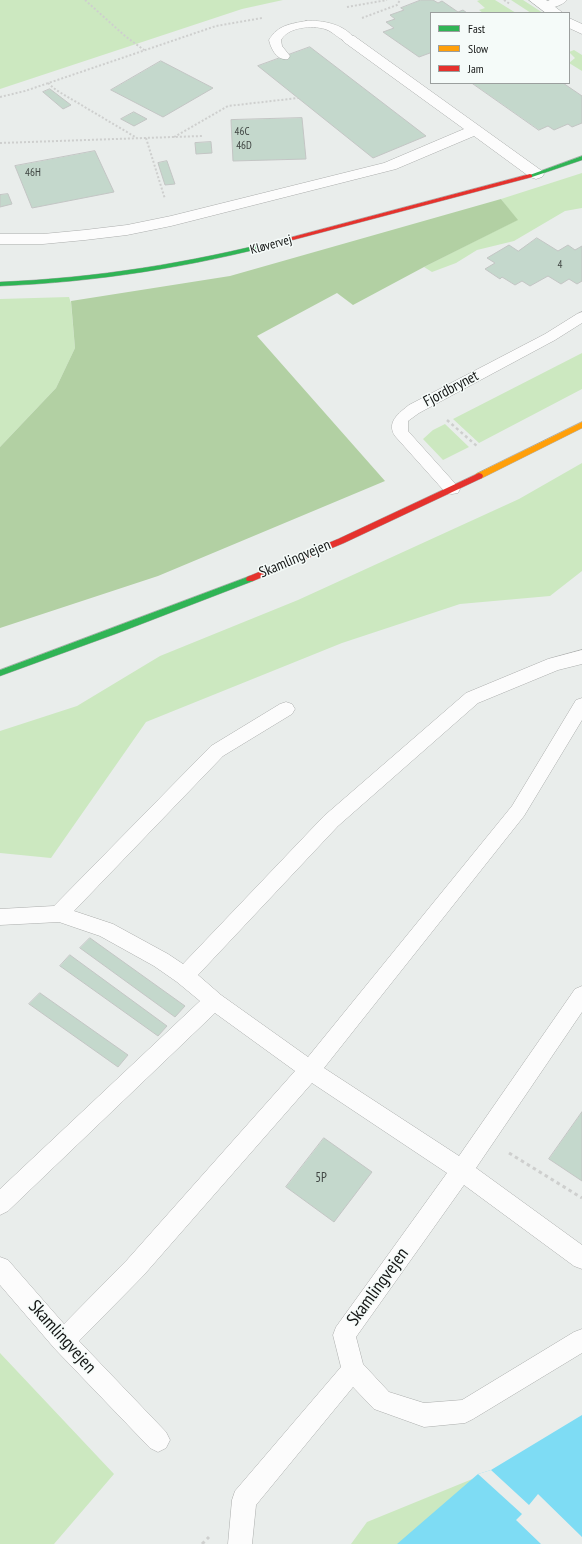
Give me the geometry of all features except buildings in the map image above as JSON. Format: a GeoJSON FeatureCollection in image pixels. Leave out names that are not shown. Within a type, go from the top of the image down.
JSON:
{"type":"FeatureCollection","features":[{"type":"Feature","properties":{"kind":"street"},"geometry":{"type":"LineString","coordinates":[[570,23],[582,30]]}},
{"type":"Feature","properties":{"kind":"street"},"geometry":{"type":"LineString","coordinates":[[349,38],[536,174]]}},
{"type":"Feature","properties":{"kind":"street"},"geometry":{"type":"LineString","coordinates":[[0,239],[85,235],[127,230],[171,221],[390,166],[476,130]]}},
{"type":"Feature","properties":{"kind":"street","name":"Kløvervej"},"geometry":{"type":"LineString","coordinates":[[0,284],[48,283],[118,276],[213,259],[536,174],[582,158]]}},
{"type":"Feature","properties":{"kind":"street","name":"Skamlingvejen"},"geometry":{"type":"LineString","coordinates":[[0,673],[113,634],[306,556],[452,489],[582,425]]}},
{"type":"Feature","properties":{"kind":"lane"},"geometry":{"type":"LineString","coordinates":[[546,6],[561,0]]}},
{"type":"Feature","properties":{"kind":"lane"},"geometry":{"type":"LineString","coordinates":[[284,56],[276,50],[274,44],[275,39],[284,30],[291,26],[307,24],[324,25],[334,28],[349,38]]}},
{"type":"Feature","properties":{"kind":"lane","name":"Fjordbrynet"},"geometry":{"type":"LineString","coordinates":[[452,489],[400,432],[401,420],[414,409],[550,337],[582,317]]}},
{"type":"Feature","properties":{"kind":"lane"},"geometry":{"type":"LineString","coordinates":[[184,976],[331,821],[472,698],[554,664],[582,657]]}},
{"type":"Feature","properties":{"kind":"lane"},"geometry":{"type":"LineString","coordinates":[[63,1341],[135,1268],[310,1070],[518,811],[582,705]]}},
{"type":"Feature","properties":{"kind":"lane"},"geometry":{"type":"LineString","coordinates":[[60,914],[217,751],[286,709]]}},
{"type":"Feature","properties":{"kind":"lane"},"geometry":{"type":"LineString","coordinates":[[0,917],[60,914],[106,930],[161,960],[184,976],[214,1001],[310,1070],[462,1170],[582,1258]]}},
{"type":"Feature","properties":{"kind":"lane","name":"Skamlingvejen"},"geometry":{"type":"LineString","coordinates":[[582,995],[462,1170],[344,1335],[353,1370],[382,1401],[424,1415],[465,1411],[582,1340]]}},
{"type":"Feature","properties":{"kind":"lane"},"geometry":{"type":"LineString","coordinates":[[0,1204],[214,1001]]}},
{"type":"Feature","properties":{"kind":"lane","name":"Skamlingvejen"},"geometry":{"type":"LineString","coordinates":[[0,1268],[63,1341],[158,1440]]}},
{"type":"Feature","properties":{"kind":"lane"},"geometry":{"type":"LineString","coordinates":[[240,1544],[244,1500],[353,1370]]}},
{"type":"Feature","properties":{"kind":"path"},"geometry":{"type":"LineString","coordinates":[[85,0],[125,36],[144,50]]}},
{"type":"Feature","properties":{"kind":"path"},"geometry":{"type":"LineString","coordinates":[[340,8],[387,0]]}},
{"type":"Feature","properties":{"kind":"path"},"geometry":{"type":"LineString","coordinates":[[349,38],[355,30],[346,24],[397,5],[400,0]]}},
{"type":"Feature","properties":{"kind":"path"},"geometry":{"type":"LineString","coordinates":[[0,96],[25,91],[216,26],[267,17]]}},
{"type":"Feature","properties":{"kind":"path"},"geometry":{"type":"LineString","coordinates":[[48,83],[56,90],[137,138]]}},
{"type":"Feature","properties":{"kind":"path"},"geometry":{"type":"LineString","coordinates":[[174,137],[228,106],[298,98]]}},
{"type":"Feature","properties":{"kind":"path"},"geometry":{"type":"LineString","coordinates":[[0,143],[202,136]]}},
{"type":"Feature","properties":{"kind":"path"},"geometry":{"type":"LineString","coordinates":[[146,138],[171,221]]}},
{"type":"Feature","properties":{"kind":"path"},"geometry":{"type":"LineString","coordinates":[[427,403],[500,466]]}},
{"type":"Feature","properties":{"kind":"path"},"geometry":{"type":"LineString","coordinates":[[484,1137],[582,1198]]}},
{"type":"Feature","properties":{"kind":"green space"},"geometry":{"type":"Polygon","coordinates":[[[0,0],[283,0],[242,9],[0,89],[0,0]]]}},
{"type":"Feature","properties":{"kind":"green space"},"geometry":{"type":"Polygon","coordinates":[[[495,0],[514,12],[482,12],[479,10],[485,8],[477,1],[495,0]]]}},
{"type":"Feature","properties":{"kind":"green space"},"geometry":{"type":"Polygon","coordinates":[[[511,0],[523,0],[541,12],[529,12],[511,0]]]}},
{"type":"Feature","properties":{"kind":"green space"},"geometry":{"type":"Polygon","coordinates":[[[574,50],[582,55],[582,71],[570,64],[575,58],[570,52],[574,50]]]}},
{"type":"Feature","properties":{"kind":"green space"},"geometry":{"type":"Polygon","coordinates":[[[582,173],[582,208],[565,211],[514,241],[477,250],[456,263],[432,272],[424,267],[517,220],[501,199],[582,173]]]}},
{"type":"Feature","properties":{"kind":"green space"},"geometry":{"type":"Polygon","coordinates":[[[501,199],[518,220],[424,267],[353,305],[337,293],[257,336],[385,481],[158,576],[0,628],[0,447],[56,388],[75,348],[71,301],[230,276],[501,199]]]}},
{"type":"Feature","properties":{"kind":"green space"},"geometry":{"type":"Polygon","coordinates":[[[69,297],[71,303],[75,348],[56,388],[0,447],[0,299],[69,297]]]}},
{"type":"Feature","properties":{"kind":"green space"},"geometry":{"type":"Polygon","coordinates":[[[582,353],[582,389],[479,443],[453,419],[582,353]]]}},
{"type":"Feature","properties":{"kind":"green space"},"geometry":{"type":"Polygon","coordinates":[[[445,424],[469,447],[443,460],[423,439],[433,430],[445,424]]]}},
{"type":"Feature","properties":{"kind":"green space"},"geometry":{"type":"Polygon","coordinates":[[[582,463],[582,571],[550,596],[460,604],[342,643],[146,722],[51,858],[0,853],[0,731],[77,706],[160,656],[298,600],[519,499],[582,463]]]}},
{"type":"Feature","properties":{"kind":"green space"},"geometry":{"type":"Polygon","coordinates":[[[0,1353],[114,1474],[54,1544],[0,1544],[0,1353]]]}},
{"type":"Feature","properties":{"kind":"green space"},"geometry":{"type":"Polygon","coordinates":[[[536,1453],[582,1544],[351,1544],[367,1522],[536,1453]]]}},
{"type":"Feature","properties":{"kind":"water"},"geometry":{"type":"Polygon","coordinates":[[[582,1415],[582,1544],[397,1544],[478,1474],[491,1470],[582,1415]]]}},
{"type":"Feature","properties":{"kind":"pier"},"geometry":{"type":"Polygon","coordinates":[[[491,1470],[529,1505],[538,1494],[582,1537],[582,1544],[541,1544],[516,1520],[522,1514],[478,1474],[491,1470]]]}},
{"type":"Feature","properties":{"kind":"traffic: fast"},"geometry":{"type":"LineString","coordinates":[[530,176],[582,158]]}},
{"type":"Feature","properties":{"kind":"traffic: fast"},"geometry":{"type":"LineString","coordinates":[[0,284],[72,280],[143,271],[213,258],[283,241]]}},
{"type":"Feature","properties":{"kind":"traffic: fast"},"geometry":{"type":"LineString","coordinates":[[0,673],[250,579]]}},
{"type":"Feature","properties":{"kind":"traffic: slow"},"geometry":{"type":"LineString","coordinates":[[479,476],[582,425]]}},
{"type":"Feature","properties":{"kind":"traffic: jam"},"geometry":{"type":"LineString","coordinates":[[283,241],[530,176]]}},
{"type":"Feature","properties":{"kind":"traffic: jam"},"geometry":{"type":"LineString","coordinates":[[250,579],[341,541],[479,476]]}}]}
